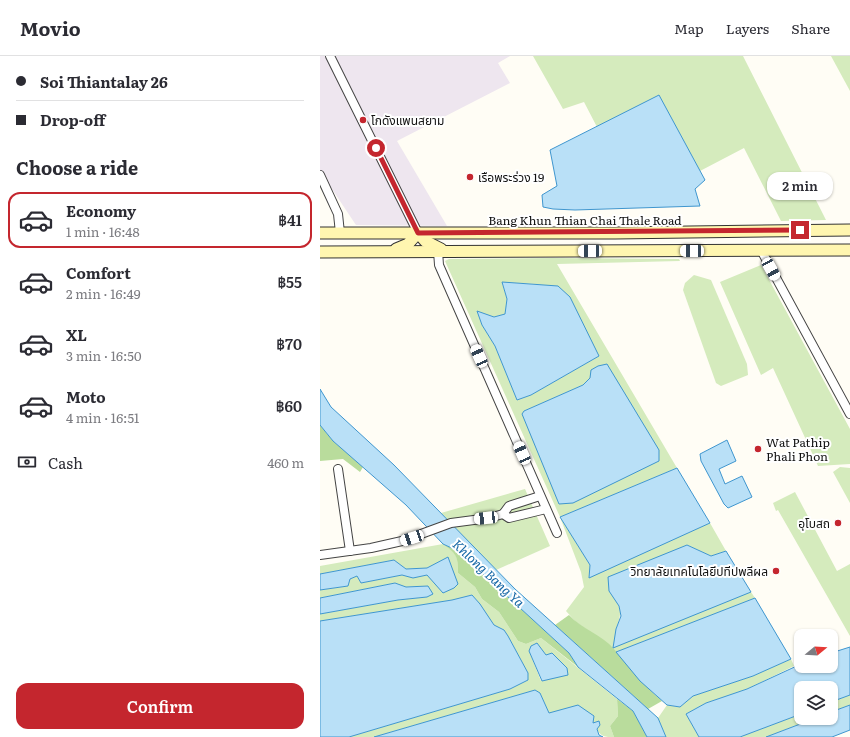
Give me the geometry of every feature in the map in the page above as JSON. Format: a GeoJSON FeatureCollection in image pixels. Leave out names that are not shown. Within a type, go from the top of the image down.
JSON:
{"type":"FeatureCollection","features":[{"type":"Feature","properties":{"kind":"main road","name":"Bang Khun Thian Chai Thale Road"},"geometry":{"type":"LineString","coordinates":[[320,233],[615,233],[850,230]]}},
{"type":"Feature","properties":{"kind":"main road"},"geometry":{"type":"LineString","coordinates":[[385,251],[404,247],[418,233],[425,241],[442,251]]}},
{"type":"Feature","properties":{"kind":"main road"},"geometry":{"type":"LineString","coordinates":[[615,233],[610,236],[608,242],[610,248],[618,250]]}},
{"type":"Feature","properties":{"kind":"main road"},"geometry":{"type":"LineString","coordinates":[[320,252],[850,250]]}},
{"type":"Feature","properties":{"kind":"street"},"geometry":{"type":"LineString","coordinates":[[330,56],[418,233]]}},
{"type":"Feature","properties":{"kind":"street"},"geometry":{"type":"LineString","coordinates":[[320,175],[338,214],[340,233]]}},
{"type":"Feature","properties":{"kind":"street"},"geometry":{"type":"LineString","coordinates":[[762,250],[850,414]]}},
{"type":"Feature","properties":{"kind":"street"},"geometry":{"type":"LineString","coordinates":[[442,251],[439,265],[557,532]]}},
{"type":"Feature","properties":{"kind":"street"},"geometry":{"type":"LineString","coordinates":[[338,469],[350,551]]}},
{"type":"Feature","properties":{"kind":"street"},"geometry":{"type":"LineString","coordinates":[[320,555],[402,541],[451,523],[503,514],[509,506],[540,496]]}},
{"type":"Feature","properties":{"kind":"street"},"geometry":{"type":"LineString","coordinates":[[503,514],[509,518],[546,509]]}},
{"type":"Feature","properties":{"kind":"shaded area"},"geometry":{"type":"Polygon","coordinates":[[[320,56],[510,56],[498,63],[510,83],[397,141],[447,226],[356,225],[320,171],[320,56]]]}},
{"type":"Feature","properties":{"kind":"green space"},"geometry":{"type":"Polygon","coordinates":[[[533,56],[743,56],[826,220],[781,221],[744,148],[700,171],[659,96],[597,127],[584,102],[563,109],[533,56]]]}},
{"type":"Feature","properties":{"kind":"green space"},"geometry":{"type":"Polygon","coordinates":[[[831,56],[850,56],[850,91],[831,56]]]}},
{"type":"Feature","properties":{"kind":"green space"},"geometry":{"type":"Polygon","coordinates":[[[449,259],[679,259],[680,261],[557,264],[677,468],[560,517],[445,261],[449,259]],[[502,283],[507,299],[505,314],[494,317],[478,312],[482,325],[495,346],[517,400],[531,395],[599,356],[536,284],[502,283]],[[590,378],[583,385],[524,411],[659,461],[590,378]]]}},
{"type":"Feature","properties":{"kind":"green space"},"geometry":{"type":"Polygon","coordinates":[[[761,265],[850,429],[850,464],[818,466],[773,368],[761,375],[720,282],[761,265]]]}},
{"type":"Feature","properties":{"kind":"green space"},"geometry":{"type":"Polygon","coordinates":[[[694,275],[711,280],[747,364],[748,375],[721,386],[716,383],[683,290],[685,283],[694,275]]]}},
{"type":"Feature","properties":{"kind":"green space"},"geometry":{"type":"Polygon","coordinates":[[[320,425],[333,441],[363,467],[360,472],[343,459],[320,461],[320,425]]]}},
{"type":"Feature","properties":{"kind":"green space"},"geometry":{"type":"Polygon","coordinates":[[[840,467],[850,468],[850,503],[833,472],[840,467]]]}},
{"type":"Feature","properties":{"kind":"green space"},"geometry":{"type":"Polygon","coordinates":[[[525,489],[550,546],[496,570],[441,513],[525,489]]]}},
{"type":"Feature","properties":{"kind":"green space"},"geometry":{"type":"Polygon","coordinates":[[[795,492],[837,571],[850,564],[850,636],[778,510],[776,511],[773,503],[795,492]]]}},
{"type":"Feature","properties":{"kind":"green space"},"geometry":{"type":"Polygon","coordinates":[[[560,517],[590,565],[589,577],[710,523],[726,551],[711,556],[687,545],[609,591],[620,609],[620,617],[616,629],[751,592],[755,598],[616,652],[613,648],[576,622],[566,611],[584,587],[581,572],[560,517]]]}},
{"type":"Feature","properties":{"kind":"green space"},"geometry":{"type":"Polygon","coordinates":[[[443,544],[456,556],[458,562],[458,573],[475,587],[482,599],[499,612],[518,641],[526,644],[541,638],[617,699],[618,716],[610,726],[614,737],[606,737],[600,734],[597,729],[599,721],[593,723],[549,713],[540,693],[535,690],[374,737],[349,737],[510,689],[528,680],[528,673],[504,630],[494,625],[472,595],[453,600],[320,621],[320,614],[398,600],[427,597],[428,586],[405,587],[395,583],[320,598],[320,590],[348,586],[350,579],[357,576],[361,583],[402,575],[413,577],[427,575],[435,583],[453,572],[448,558],[427,568],[406,569],[394,560],[320,574],[320,566],[443,544]],[[537,644],[529,651],[541,681],[547,679],[546,655],[537,644]]]}},
{"type":"Feature","properties":{"kind":"green space"},"geometry":{"type":"Polygon","coordinates":[[[443,544],[458,551],[569,653],[578,667],[541,638],[526,644],[518,641],[499,612],[482,599],[475,587],[458,573],[457,559],[451,550],[443,544]]]}},
{"type":"Feature","properties":{"kind":"green space"},"geometry":{"type":"Polygon","coordinates":[[[569,615],[609,644],[662,701],[648,709],[555,625],[569,615]]]}},
{"type":"Feature","properties":{"kind":"green space"},"geometry":{"type":"Polygon","coordinates":[[[791,659],[794,666],[747,689],[706,703],[686,714],[699,737],[666,737],[658,718],[667,705],[680,707],[693,696],[753,676],[791,659]]]}},
{"type":"Feature","properties":{"kind":"green space"},"geometry":{"type":"Polygon","coordinates":[[[850,695],[850,705],[838,709],[838,699],[850,695]]]}},
{"type":"Feature","properties":{"kind":"green space"},"geometry":{"type":"Polygon","coordinates":[[[617,699],[633,711],[647,737],[614,737],[610,726],[618,716],[617,699]]]}},
{"type":"Feature","properties":{"kind":"green space"},"geometry":{"type":"Polygon","coordinates":[[[794,717],[794,725],[798,725],[766,737],[740,737],[794,717]]]}},
{"type":"Feature","properties":{"kind":"water"},"geometry":{"type":"Polygon","coordinates":[[[659,95],[705,180],[695,189],[700,206],[575,210],[543,207],[542,195],[557,186],[550,150],[659,95]]]}},
{"type":"Feature","properties":{"kind":"water"},"geometry":{"type":"Polygon","coordinates":[[[502,282],[558,286],[570,297],[599,356],[531,395],[517,400],[495,346],[482,325],[477,311],[494,317],[505,314],[507,299],[502,282]]]}},
{"type":"Feature","properties":{"kind":"water"},"geometry":{"type":"Polygon","coordinates":[[[607,364],[659,450],[659,461],[573,503],[559,504],[522,414],[524,411],[583,385],[590,378],[591,370],[598,366],[607,364]]]}},
{"type":"Feature","properties":{"kind":"water","name":"Khlong Bang Ya"},"geometry":{"type":"Polygon","coordinates":[[[320,389],[331,407],[394,465],[515,589],[658,718],[666,737],[647,737],[633,711],[578,667],[569,653],[458,551],[443,544],[406,505],[333,441],[320,425],[320,389]]]}},
{"type":"Feature","properties":{"kind":"water"},"geometry":{"type":"Polygon","coordinates":[[[727,440],[736,461],[719,469],[725,484],[742,476],[752,497],[728,508],[724,504],[701,461],[700,454],[727,440]]]}},
{"type":"Feature","properties":{"kind":"water"},"geometry":{"type":"Polygon","coordinates":[[[677,468],[710,523],[589,578],[590,565],[560,517],[677,468]]]}},
{"type":"Feature","properties":{"kind":"water"},"geometry":{"type":"Polygon","coordinates":[[[687,545],[711,556],[726,551],[751,592],[613,648],[616,629],[621,616],[619,606],[609,591],[608,577],[687,545]]]}},
{"type":"Feature","properties":{"kind":"water"},"geometry":{"type":"Polygon","coordinates":[[[448,557],[458,584],[454,588],[443,593],[427,575],[413,578],[402,575],[361,583],[357,576],[350,579],[348,586],[320,590],[320,574],[394,560],[406,569],[427,568],[448,557]]]}},
{"type":"Feature","properties":{"kind":"water"},"geometry":{"type":"Polygon","coordinates":[[[395,583],[406,587],[428,586],[433,594],[427,597],[398,600],[320,614],[320,598],[395,583]]]}},
{"type":"Feature","properties":{"kind":"water"},"geometry":{"type":"Polygon","coordinates":[[[472,595],[494,625],[504,630],[508,636],[528,673],[528,680],[510,689],[349,737],[320,737],[320,621],[452,600],[472,595]]]}},
{"type":"Feature","properties":{"kind":"water"},"geometry":{"type":"Polygon","coordinates":[[[755,598],[791,659],[753,676],[693,696],[680,707],[667,705],[640,681],[616,652],[755,598]]]}},
{"type":"Feature","properties":{"kind":"water"},"geometry":{"type":"Polygon","coordinates":[[[537,643],[546,655],[552,653],[567,668],[568,675],[542,681],[529,651],[531,646],[537,643]]]}},
{"type":"Feature","properties":{"kind":"water"},"geometry":{"type":"Polygon","coordinates":[[[850,647],[850,695],[838,699],[838,681],[794,681],[794,717],[740,737],[699,737],[686,714],[706,703],[747,689],[794,667],[794,673],[838,673],[838,651],[850,647]]]}},
{"type":"Feature","properties":{"kind":"water"},"geometry":{"type":"Polygon","coordinates":[[[535,690],[540,693],[549,713],[578,705],[594,716],[593,723],[599,721],[600,725],[597,729],[599,735],[603,737],[374,737],[535,690]]]}},
{"type":"Feature","properties":{"kind":"water"},"geometry":{"type":"Polygon","coordinates":[[[850,705],[850,730],[832,737],[766,737],[798,725],[838,725],[838,709],[850,705]]]}},
{"type":"Feature","properties":{"kind":"place","name":"โกดังแพนสยาม"},"geometry":{"type":"Point","coordinates":[363,120]}},
{"type":"Feature","properties":{"kind":"place","name":"เรือพระร่วง 19"},"geometry":{"type":"Point","coordinates":[470,177]}},
{"type":"Feature","properties":{"kind":"place","name":"Wat Pathip Phali Phon"},"geometry":{"type":"Point","coordinates":[758,449]}},
{"type":"Feature","properties":{"kind":"place","name":"อุโบสถ"},"geometry":{"type":"Point","coordinates":[838,523]}},
{"type":"Feature","properties":{"kind":"place","name":"วิทยาลัยเทคโนโลยีปทีปพลีผล"},"geometry":{"type":"Point","coordinates":[776,571]}},
{"type":"Feature","properties":{"kind":"route"},"geometry":{"type":"LineString","coordinates":[[376,148],[418,233],[527,234],[800,230]]}}]}
